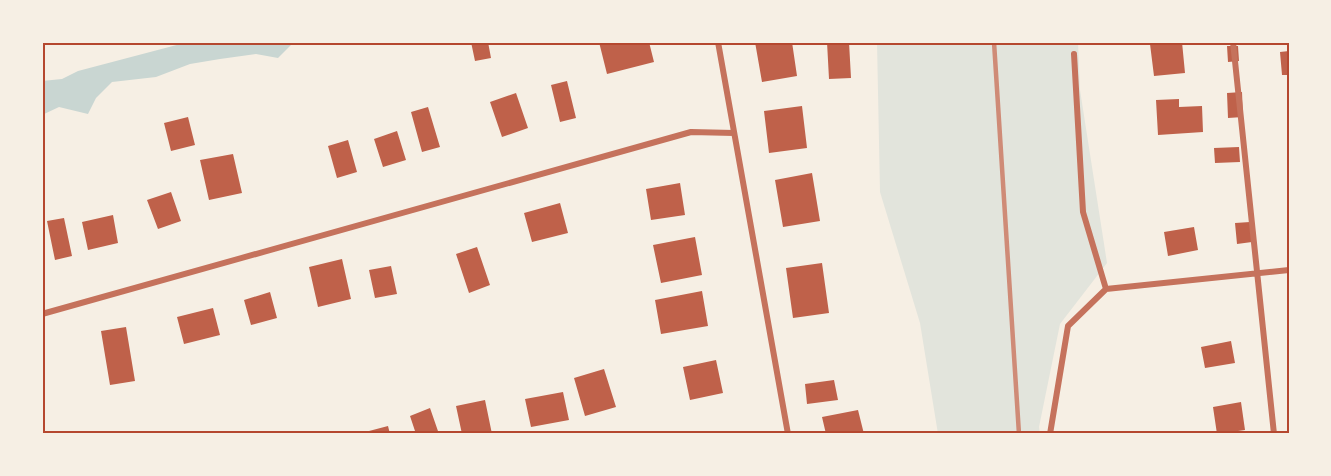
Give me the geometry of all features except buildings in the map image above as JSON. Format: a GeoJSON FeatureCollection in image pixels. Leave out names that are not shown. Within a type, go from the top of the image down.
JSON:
{"type":"FeatureCollection","features":[{"type":"Feature","properties":{"kind":"street"},"geometry":{"type":"LineString","coordinates":[[717,42],[788,434]]}},
{"type":"Feature","properties":{"kind":"street"},"geometry":{"type":"LineString","coordinates":[[1233,42],[1274,434]]}},
{"type":"Feature","properties":{"kind":"street"},"geometry":{"type":"LineString","coordinates":[[1074,54],[1083,212],[1106,289]]}},
{"type":"Feature","properties":{"kind":"street"},"geometry":{"type":"LineString","coordinates":[[42,314],[691,132],[734,133]]}},
{"type":"Feature","properties":{"kind":"street"},"geometry":{"type":"LineString","coordinates":[[1050,434],[1068,326],[1106,289],[1289,270]]}},
{"type":"Feature","properties":{"kind":"shaded area"},"geometry":{"type":"Polygon","coordinates":[[[188,42],[294,42],[278,58],[256,54],[220,59],[190,64],[156,77],[112,82],[96,98],[88,114],[59,107],[42,115],[42,81],[62,79],[78,71],[188,42]]]}},
{"type":"Feature","properties":{"kind":"shaded area"},"geometry":{"type":"Polygon","coordinates":[[[877,42],[1078,42],[1080,90],[1107,263],[1060,324],[1039,427],[1040,434],[938,434],[920,323],[880,192],[877,42]]]}},
{"type":"Feature","properties":{"kind":"railway"},"geometry":{"type":"LineString","coordinates":[[994,42],[1019,434]]}}]}
